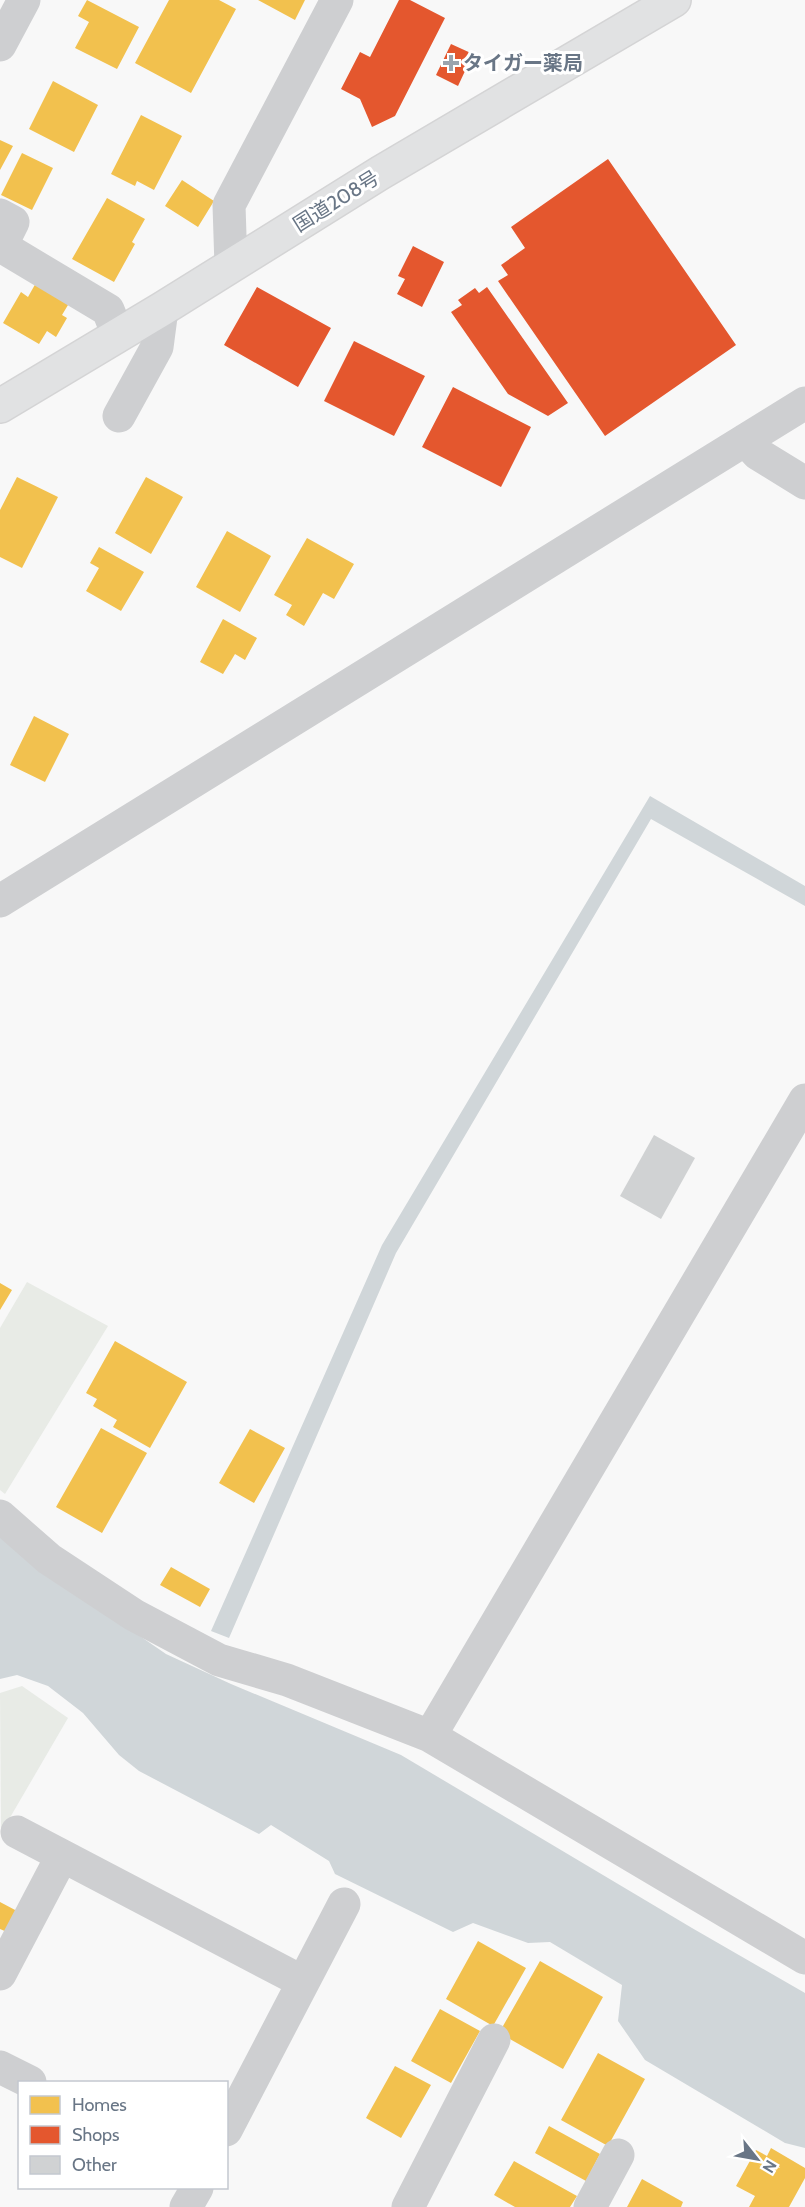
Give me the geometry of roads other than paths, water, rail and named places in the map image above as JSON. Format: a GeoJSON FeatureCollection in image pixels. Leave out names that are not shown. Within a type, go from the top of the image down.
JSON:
{"type":"FeatureCollection","features":[{"type":"Feature","properties":{"kind":"highway","name":"国道208号"},"geometry":{"type":"LineString","coordinates":[[0,406],[118,336],[380,173],[674,0]]}},
{"type":"Feature","properties":{"kind":"street"},"geometry":{"type":"LineString","coordinates":[[0,45],[24,0]]}},
{"type":"Feature","properties":{"kind":"street"},"geometry":{"type":"LineString","coordinates":[[231,266],[230,204],[337,0]]}},
{"type":"Feature","properties":{"kind":"street"},"geometry":{"type":"LineString","coordinates":[[0,215],[13,222],[1,246],[108,310],[118,336]]}},
{"type":"Feature","properties":{"kind":"street"},"geometry":{"type":"LineString","coordinates":[[119,416],[157,347],[162,309]]}},
{"type":"Feature","properties":{"kind":"street"},"geometry":{"type":"LineString","coordinates":[[0,901],[805,404]]}},
{"type":"Feature","properties":{"kind":"street"},"geometry":{"type":"LineString","coordinates":[[745,440],[758,454],[805,483]]}},
{"type":"Feature","properties":{"kind":"street"},"geometry":{"type":"LineString","coordinates":[[430,1736],[805,1100]]}},
{"type":"Feature","properties":{"kind":"street"},"geometry":{"type":"LineString","coordinates":[[0,1516],[49,1558],[124,1608],[219,1660],[287,1680],[430,1736],[805,1958]]}},
{"type":"Feature","properties":{"kind":"street"},"geometry":{"type":"LineString","coordinates":[[16,1832],[303,1982]]}},
{"type":"Feature","properties":{"kind":"street"},"geometry":{"type":"LineString","coordinates":[[0,1974],[62,1856]]}},
{"type":"Feature","properties":{"kind":"street"},"geometry":{"type":"LineString","coordinates":[[228,2126],[344,1904]]}},
{"type":"Feature","properties":{"kind":"street"},"geometry":{"type":"LineString","coordinates":[[408,2207],[494,2040]]}},
{"type":"Feature","properties":{"kind":"street"},"geometry":{"type":"LineString","coordinates":[[0,2067],[28,2081]]}},
{"type":"Feature","properties":{"kind":"street"},"geometry":{"type":"LineString","coordinates":[[590,2207],[618,2155]]}},
{"type":"Feature","properties":{"kind":"street"},"geometry":{"type":"LineString","coordinates":[[186,2207],[195,2189]]}},
{"type":"Feature","properties":{"kind":"place","name":"タイガー薬局"},"geometry":{"type":"Point","coordinates":[451,63]}}]}
